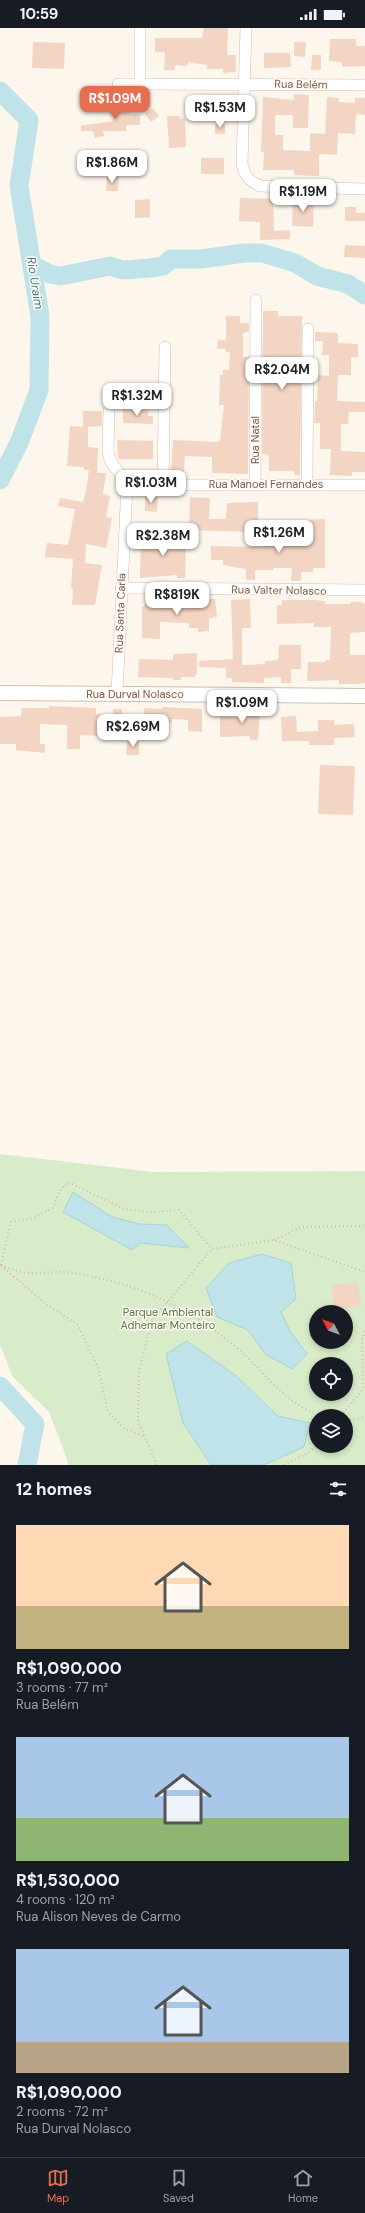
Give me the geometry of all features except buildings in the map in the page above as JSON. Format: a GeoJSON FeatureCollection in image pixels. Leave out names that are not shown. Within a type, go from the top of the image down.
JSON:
{"type":"FeatureCollection","features":[{"type":"Feature","properties":{"kind":"street"},"geometry":{"type":"LineString","coordinates":[[140,28],[140,83]]}},
{"type":"Feature","properties":{"kind":"street"},"geometry":{"type":"LineString","coordinates":[[246,28],[242,164],[245,175],[251,182],[260,186],[365,189]]}},
{"type":"Feature","properties":{"kind":"street","name":"Rua Belém"},"geometry":{"type":"LineString","coordinates":[[118,84],[244,83],[365,85]]}},
{"type":"Feature","properties":{"kind":"street","name":"Rua Natal"},"geometry":{"type":"LineString","coordinates":[[255,484],[256,300]]}},
{"type":"Feature","properties":{"kind":"street"},"geometry":{"type":"LineString","coordinates":[[308,328],[308,484]]}},
{"type":"Feature","properties":{"kind":"street"},"geometry":{"type":"LineString","coordinates":[[163,484],[165,347]]}},
{"type":"Feature","properties":{"kind":"street"},"geometry":{"type":"LineString","coordinates":[[109,410],[108,451],[110,460],[127,485]]}},
{"type":"Feature","properties":{"kind":"street","name":"Rua Manoel Fernandes"},"geometry":{"type":"LineString","coordinates":[[127,485],[365,485]]}},
{"type":"Feature","properties":{"kind":"street","name":"Rua Santa Carla"},"geometry":{"type":"LineString","coordinates":[[117,694],[127,485]]}},
{"type":"Feature","properties":{"kind":"street","name":"Rua Valter Nolasco"},"geometry":{"type":"LineString","coordinates":[[121,588],[365,590]]}},
{"type":"Feature","properties":{"kind":"street","name":"Rua Durval Nolasco"},"geometry":{"type":"LineString","coordinates":[[0,693],[365,696]]}},
{"type":"Feature","properties":{"kind":"path"},"geometry":{"type":"LineString","coordinates":[[0,1265],[11,1222],[33,1218],[53,1208],[59,1192],[68,1182],[124,1209],[150,1212],[179,1210],[212,1249]]}},
{"type":"Feature","properties":{"kind":"path"},"geometry":{"type":"LineString","coordinates":[[157,1465],[138,1421],[139,1371],[152,1320],[212,1249],[274,1240],[301,1226],[365,1226]]}},
{"type":"Feature","properties":{"kind":"path"},"geometry":{"type":"LineString","coordinates":[[274,1240],[365,1272]]}},
{"type":"Feature","properties":{"kind":"path"},"geometry":{"type":"LineString","coordinates":[[0,1265],[28,1273],[64,1272],[112,1281],[168,1302],[209,1327],[246,1356],[268,1380],[292,1400],[309,1411]]}},
{"type":"Feature","properties":{"kind":"path"},"geometry":{"type":"LineString","coordinates":[[0,1265],[46,1304],[78,1325],[98,1367],[108,1412],[125,1429],[144,1436]]}},
{"type":"Feature","properties":{"kind":"path"},"geometry":{"type":"LineString","coordinates":[[347,1409],[363,1389],[362,1340],[365,1329]]}},
{"type":"Feature","properties":{"kind":"path"},"geometry":{"type":"LineString","coordinates":[[353,1419],[365,1418]]}},
{"type":"Feature","properties":{"kind":"path"},"geometry":{"type":"LineString","coordinates":[[284,1465],[309,1452]]}},
{"type":"Feature","properties":{"kind":"green space","name":"Parque Ambiental Adhemar Monteiro"},"geometry":{"type":"Polygon","coordinates":[[[0,1154],[154,1172],[365,1171],[365,1465],[68,1465],[49,1412],[12,1376],[0,1344],[0,1154]]]}},
{"type":"Feature","properties":{"kind":"water"},"geometry":{"type":"Polygon","coordinates":[[[73,1192],[112,1217],[139,1224],[167,1225],[189,1248],[141,1243],[132,1250],[63,1212],[73,1192]]]}},
{"type":"Feature","properties":{"kind":"water"},"geometry":{"type":"Polygon","coordinates":[[[262,1254],[291,1263],[296,1299],[281,1312],[290,1331],[307,1354],[292,1369],[265,1354],[248,1330],[217,1317],[206,1288],[229,1263],[262,1254]]]}},
{"type":"Feature","properties":{"kind":"water"},"geometry":{"type":"Polygon","coordinates":[[[187,1341],[235,1375],[278,1416],[309,1423],[304,1447],[264,1465],[211,1465],[183,1423],[166,1354],[187,1341]]]}},
{"type":"Feature","properties":{"kind":"waterway","name":"Rio Uraim"},"geometry":{"type":"LineString","coordinates":[[0,91],[29,120],[19,186],[40,316],[39,390],[19,443],[0,480]]}},
{"type":"Feature","properties":{"kind":"waterway"},"geometry":{"type":"LineString","coordinates":[[32,265],[50,274],[61,276],[110,266],[123,270],[163,266],[171,259],[201,259],[244,253],[262,253],[295,263],[317,276],[348,284],[365,295]]}},
{"type":"Feature","properties":{"kind":"waterway","name":"Rio Uraim"},"geometry":{"type":"LineString","coordinates":[[0,1386],[35,1424],[27,1465]]}}]}
